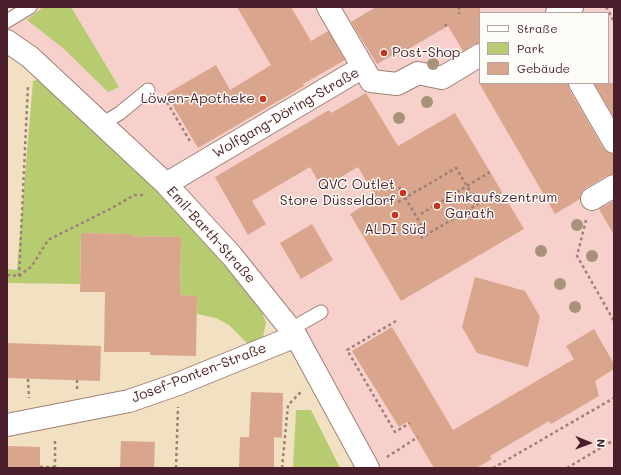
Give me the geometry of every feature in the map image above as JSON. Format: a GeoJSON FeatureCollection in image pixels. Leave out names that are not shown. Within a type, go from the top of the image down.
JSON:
{"type":"FeatureCollection","features":[{"type":"Feature","properties":{"kind":"street"},"geometry":{"type":"LineString","coordinates":[[328,7],[363,67]]}},
{"type":"Feature","properties":{"kind":"street"},"geometry":{"type":"LineString","coordinates":[[560,12],[572,7]]}},
{"type":"Feature","properties":{"kind":"street","name":"Emil-Barth-Straße"},"geometry":{"type":"LineString","coordinates":[[7,41],[30,57],[166,184],[232,256],[293,332],[375,464]]}},
{"type":"Feature","properties":{"kind":"street","name":"Wolfgang-Döring-Straße"},"geometry":{"type":"LineString","coordinates":[[166,184],[363,67],[371,81],[397,84],[418,72],[442,78],[474,59]]}},
{"type":"Feature","properties":{"kind":"street"},"geometry":{"type":"LineString","coordinates":[[581,84],[614,142]]}},
{"type":"Feature","properties":{"kind":"street"},"geometry":{"type":"LineString","coordinates":[[592,199],[614,186]]}},
{"type":"Feature","properties":{"kind":"street","name":"Josef-Ponten-Straße"},"geometry":{"type":"LineString","coordinates":[[7,425],[129,401],[178,384],[293,332]]}},
{"type":"Feature","properties":{"kind":"lane"},"geometry":{"type":"LineString","coordinates":[[7,21],[30,7]]}},
{"type":"Feature","properties":{"kind":"lane"},"geometry":{"type":"LineString","coordinates":[[102,124],[120,113],[148,90]]}},
{"type":"Feature","properties":{"kind":"lane"},"geometry":{"type":"LineString","coordinates":[[293,332],[321,312]]}},
{"type":"Feature","properties":{"kind":"path"},"geometry":{"type":"LineString","coordinates":[[459,14],[460,8]]}},
{"type":"Feature","properties":{"kind":"path"},"geometry":{"type":"LineString","coordinates":[[609,12],[614,21]]}},
{"type":"Feature","properties":{"kind":"path"},"geometry":{"type":"LineString","coordinates":[[19,276],[30,57]]}},
{"type":"Feature","properties":{"kind":"path"},"geometry":{"type":"LineString","coordinates":[[164,96],[203,162]]}},
{"type":"Feature","properties":{"kind":"path"},"geometry":{"type":"LineString","coordinates":[[398,202],[456,168],[478,204],[421,238]]}},
{"type":"Feature","properties":{"kind":"path"},"geometry":{"type":"LineString","coordinates":[[421,214],[490,172]]}},
{"type":"Feature","properties":{"kind":"path"},"geometry":{"type":"LineString","coordinates":[[7,275],[19,276],[32,266],[48,240],[110,209],[134,195],[149,195],[166,184]]}},
{"type":"Feature","properties":{"kind":"path"},"geometry":{"type":"LineString","coordinates":[[399,187],[427,235]]}},
{"type":"Feature","properties":{"kind":"path"},"geometry":{"type":"LineString","coordinates":[[592,199],[577,256],[614,321]]}},
{"type":"Feature","properties":{"kind":"path"},"geometry":{"type":"LineString","coordinates":[[396,321],[347,350],[395,432],[410,423]]}},
{"type":"Feature","properties":{"kind":"path"},"geometry":{"type":"LineString","coordinates":[[176,468],[178,384]]}},
{"type":"Feature","properties":{"kind":"path"},"geometry":{"type":"LineString","coordinates":[[493,468],[614,398]]}},
{"type":"Feature","properties":{"kind":"path"},"geometry":{"type":"LineString","coordinates":[[282,468],[288,405]]}},
{"type":"Feature","properties":{"kind":"path"},"geometry":{"type":"LineString","coordinates":[[40,467],[55,468],[56,415]]}},
{"type":"Feature","properties":{"kind":"path"},"geometry":{"type":"LineString","coordinates":[[375,464],[418,437]]}},
{"type":"Feature","properties":{"kind":"path"},"geometry":{"type":"LineString","coordinates":[[566,468],[614,440]]}},
{"type":"Feature","properties":{"kind":"shaded area"},"geometry":{"type":"Polygon","coordinates":[[[32,7],[614,7],[614,468],[368,468],[232,256],[7,41],[7,22],[32,7]]]}},
{"type":"Feature","properties":{"kind":"green space"},"geometry":{"type":"Polygon","coordinates":[[[43,7],[71,7],[119,87],[108,92],[64,49],[27,20],[43,7]]]}},
{"type":"Feature","properties":{"kind":"green space"},"geometry":{"type":"Polygon","coordinates":[[[44,77],[193,229],[231,273],[261,310],[266,323],[263,337],[248,344],[229,325],[216,318],[197,314],[197,296],[180,295],[181,237],[81,233],[80,284],[7,283],[7,269],[17,270],[33,81],[44,77]]]}},
{"type":"Feature","properties":{"kind":"green space"},"geometry":{"type":"Polygon","coordinates":[[[296,410],[311,410],[340,468],[293,468],[296,410]]]}},
{"type":"Feature","properties":{"kind":"building"},"geometry":{"type":"Polygon","coordinates":[[[237,7],[291,7],[311,41],[328,31],[345,60],[303,84],[304,86],[198,148],[166,94],[216,65],[230,90],[271,65],[237,7]]]}},
{"type":"Feature","properties":{"kind":"building"},"geometry":{"type":"Polygon","coordinates":[[[376,7],[480,7],[479,43],[474,44],[463,51],[448,26],[398,55],[396,53],[377,64],[351,22],[376,7]]]}},
{"type":"Feature","properties":{"kind":"building"},"geometry":{"type":"Polygon","coordinates":[[[614,83],[614,117],[595,84],[614,83]]]}},
{"type":"Feature","properties":{"kind":"building"},"geometry":{"type":"Polygon","coordinates":[[[480,84],[568,84],[569,89],[603,148],[608,153],[614,154],[614,174],[608,175],[586,188],[581,193],[580,199],[555,214],[480,84]]]}},
{"type":"Feature","properties":{"kind":"building","name":"Einkaufszentrum Garath"},"geometry":{"type":"Polygon","coordinates":[[[366,93],[398,146],[455,113],[524,229],[401,301],[350,214],[376,198],[358,167],[322,188],[310,167],[252,201],[266,224],[248,235],[215,177],[329,110],[331,113],[366,93]]]}},
{"type":"Feature","properties":{"kind":"building"},"geometry":{"type":"Polygon","coordinates":[[[614,201],[614,235],[599,209],[614,201]]]}},
{"type":"Feature","properties":{"kind":"building"},"geometry":{"type":"Polygon","coordinates":[[[312,224],[333,260],[301,279],[280,243],[312,224]]]}},
{"type":"Feature","properties":{"kind":"building"},"geometry":{"type":"Polygon","coordinates":[[[81,233],[181,237],[180,295],[197,296],[196,356],[150,355],[150,352],[104,352],[105,292],[80,292],[81,233]]]}},
{"type":"Feature","properties":{"kind":"building"},"geometry":{"type":"Polygon","coordinates":[[[475,277],[525,291],[540,317],[528,367],[477,353],[462,327],[475,277]]]}},
{"type":"Feature","properties":{"kind":"building"},"geometry":{"type":"Polygon","coordinates":[[[392,327],[453,430],[574,359],[566,346],[594,329],[614,364],[614,369],[595,381],[599,396],[551,424],[549,421],[490,456],[492,459],[476,468],[434,468],[407,422],[399,427],[352,351],[392,327]]]}},
{"type":"Feature","properties":{"kind":"building"},"geometry":{"type":"Polygon","coordinates":[[[8,343],[101,346],[100,381],[7,378],[8,343]]]}},
{"type":"Feature","properties":{"kind":"building"},"geometry":{"type":"Polygon","coordinates":[[[251,392],[283,393],[282,438],[274,437],[274,468],[239,468],[240,437],[249,437],[251,392]]]}},
{"type":"Feature","properties":{"kind":"building"},"geometry":{"type":"Polygon","coordinates":[[[121,441],[155,442],[154,468],[120,468],[121,441]]]}},
{"type":"Feature","properties":{"kind":"building"},"geometry":{"type":"Polygon","coordinates":[[[8,446],[40,447],[40,468],[7,468],[8,446]]]}},
{"type":"Feature","properties":{"kind":"place","name":"Post-Shop"},"geometry":{"type":"Point","coordinates":[384,53]}},
{"type":"Feature","properties":{"kind":"place","name":"Löwen-Apotheke"},"geometry":{"type":"Point","coordinates":[263,99]}},
{"type":"Feature","properties":{"kind":"place","name":"QVC Outlet Store Düsseldorf"},"geometry":{"type":"Point","coordinates":[403,193]}},
{"type":"Feature","properties":{"kind":"place","name":"Einkaufszentrum Garath"},"geometry":{"type":"Point","coordinates":[437,206]}},
{"type":"Feature","properties":{"kind":"place","name":"ALDI Süd"},"geometry":{"type":"Point","coordinates":[395,215]}}]}
